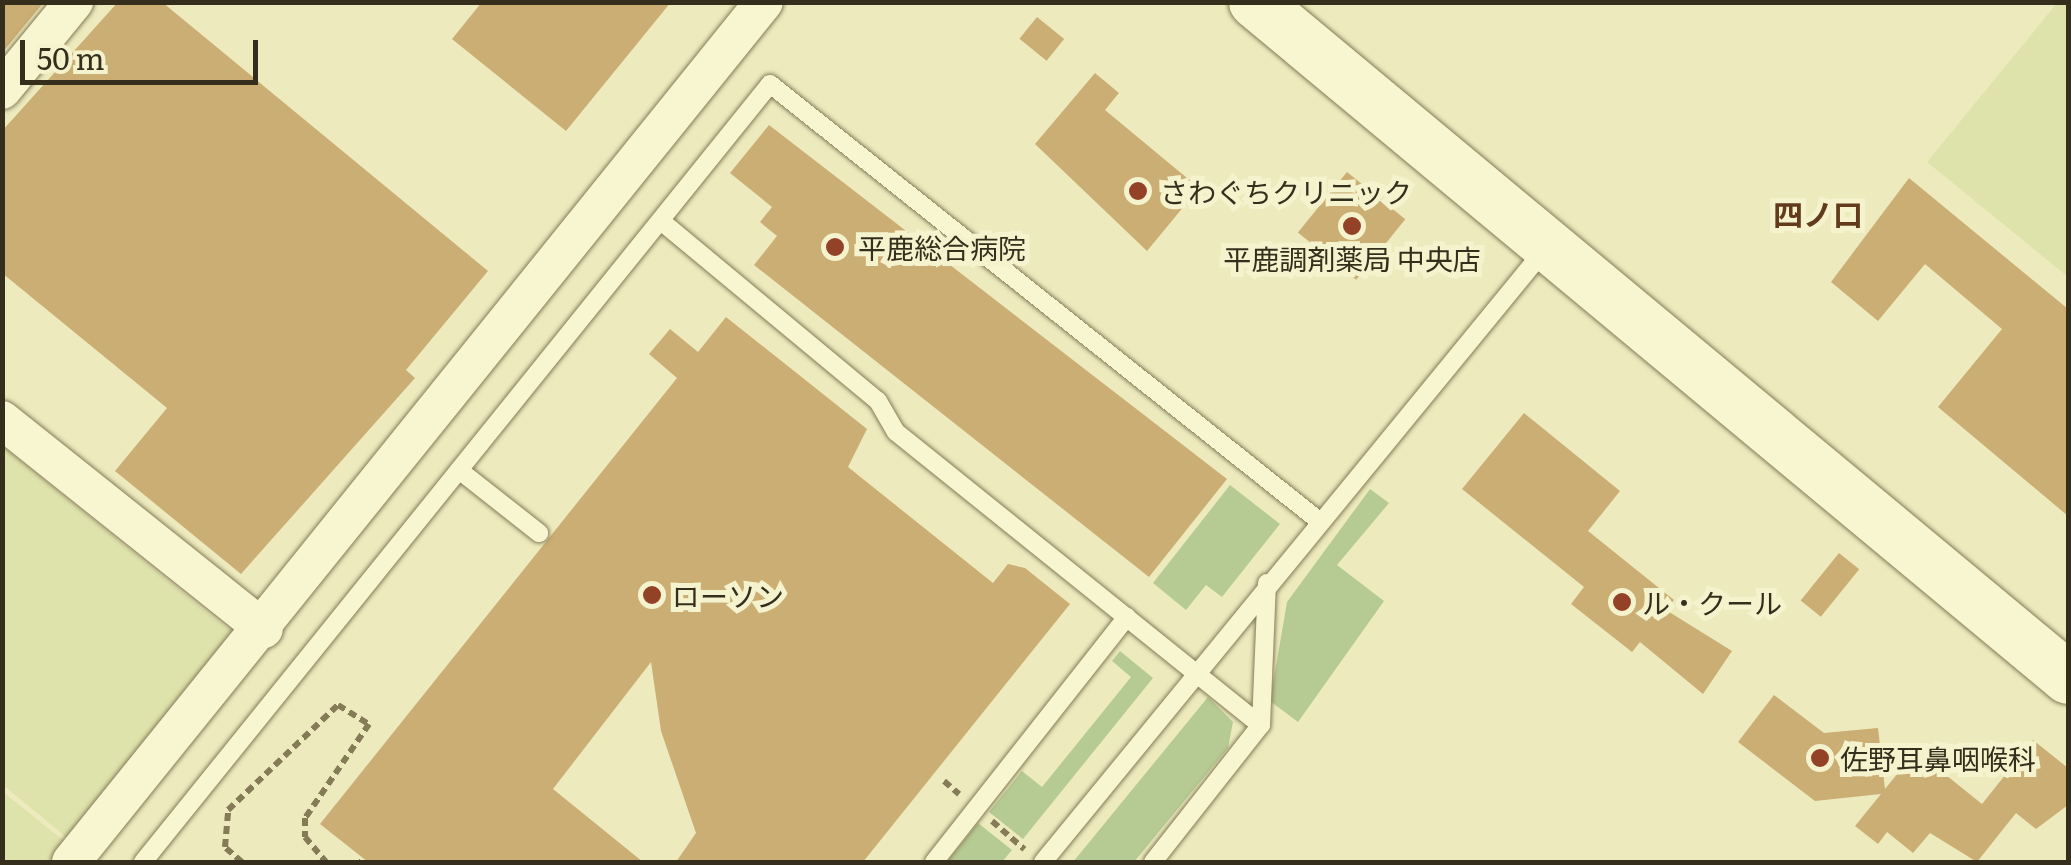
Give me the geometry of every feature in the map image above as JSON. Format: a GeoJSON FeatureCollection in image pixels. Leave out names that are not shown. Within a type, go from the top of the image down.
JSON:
{"type":"FeatureCollection","features":[{"type":"Feature","properties":{"kind":"street"},"geometry":{"type":"LineString","coordinates":[[2,90],[74,2]]}},
{"type":"Feature","properties":{"kind":"street"},"geometry":{"type":"LineString","coordinates":[[71,862],[264,630],[764,2]]}},
{"type":"Feature","properties":{"kind":"street"},"geometry":{"type":"LineString","coordinates":[[1254,2],[2068,678]]}},
{"type":"Feature","properties":{"kind":"street"},"geometry":{"type":"LineString","coordinates":[[2,420],[264,630]]}},
{"type":"Feature","properties":{"kind":"lane"},"geometry":{"type":"LineString","coordinates":[[143,862],[770,84],[1318,520]]}},
{"type":"Feature","properties":{"kind":"lane"},"geometry":{"type":"LineString","coordinates":[[661,221],[878,401],[896,432],[1261,725]]}},
{"type":"Feature","properties":{"kind":"lane"},"geometry":{"type":"LineString","coordinates":[[1043,862],[1318,520],[1546,248]]}},
{"type":"Feature","properties":{"kind":"lane"},"geometry":{"type":"LineString","coordinates":[[459,470],[539,533]]}},
{"type":"Feature","properties":{"kind":"lane"},"geometry":{"type":"LineString","coordinates":[[1153,862],[1261,725],[1267,583]]}},
{"type":"Feature","properties":{"kind":"lane"},"geometry":{"type":"LineString","coordinates":[[934,862],[1127,617]]}},
{"type":"Feature","properties":{"kind":"lane"},"geometry":{"type":"LineString","coordinates":[[1223,692],[1250,694],[1263,677]]}},
{"type":"Feature","properties":{"kind":"path"},"geometry":{"type":"LineString","coordinates":[[242,862],[225,847],[228,810],[338,705],[369,724],[305,818],[305,837],[326,862]]}},
{"type":"Feature","properties":{"kind":"green space"},"geometry":{"type":"Polygon","coordinates":[[[2057,3],[2068,3],[2068,277],[1927,162],[2057,3]]]}},
{"type":"Feature","properties":{"kind":"green space"},"geometry":{"type":"Polygon","coordinates":[[[2,446],[241,640],[72,842],[3,785],[2,446]]]}},
{"type":"Feature","properties":{"kind":"green space"},"geometry":{"type":"Polygon","coordinates":[[[1230,485],[1280,524],[1222,597],[1206,585],[1186,610],[1153,583],[1230,485]]]}},
{"type":"Feature","properties":{"kind":"green space"},"geometry":{"type":"Polygon","coordinates":[[[1370,489],[1389,503],[1337,565],[1384,601],[1298,722],[1270,701],[1287,602],[1370,489]]]}},
{"type":"Feature","properties":{"kind":"green space"},"geometry":{"type":"Polygon","coordinates":[[[1120,651],[1153,678],[1023,839],[989,812],[1022,771],[1042,787],[1131,677],[1112,661],[1120,651]]]}},
{"type":"Feature","properties":{"kind":"green space"},"geometry":{"type":"Polygon","coordinates":[[[1208,697],[1233,722],[1228,748],[1134,862],[1073,862],[1208,697]]]}},
{"type":"Feature","properties":{"kind":"green space"},"geometry":{"type":"Polygon","coordinates":[[[2,791],[69,845],[55,862],[3,862],[2,791]]]}},
{"type":"Feature","properties":{"kind":"green space"},"geometry":{"type":"Polygon","coordinates":[[[978,823],[1012,850],[1002,862],[947,862],[978,823]]]}},
{"type":"Feature","properties":{"kind":"building"},"geometry":{"type":"Polygon","coordinates":[[[2,2],[44,2],[2,53],[2,2]]]}},
{"type":"Feature","properties":{"kind":"building"},"geometry":{"type":"Polygon","coordinates":[[[118,2],[162,2],[488,271],[406,370],[415,378],[241,574],[115,471],[167,408],[2,273],[2,131],[118,2]]]}},
{"type":"Feature","properties":{"kind":"building"},"geometry":{"type":"Polygon","coordinates":[[[482,2],[671,2],[566,131],[452,39],[482,2]]]}},
{"type":"Feature","properties":{"kind":"building"},"geometry":{"type":"Polygon","coordinates":[[[1037,17],[1064,39],[1047,61],[1019,39],[1037,17]]]}},
{"type":"Feature","properties":{"kind":"building"},"geometry":{"type":"Polygon","coordinates":[[[1095,73],[1119,93],[1105,110],[1199,188],[1147,251],[1035,144],[1095,73]]]}},
{"type":"Feature","properties":{"kind":"building"},"geometry":{"type":"Polygon","coordinates":[[[769,125],[1227,479],[1149,577],[754,265],[777,236],[760,222],[772,207],[730,173],[769,125]]]}},
{"type":"Feature","properties":{"kind":"building","name":"平鹿調剤薬局 中央店"},"geometry":{"type":"Polygon","coordinates":[[[1347,172],[1405,219],[1356,280],[1298,233],[1347,172]]]}},
{"type":"Feature","properties":{"kind":"building"},"geometry":{"type":"Polygon","coordinates":[[[1909,178],[2068,309],[2068,516],[1938,407],[2002,329],[1925,264],[1878,321],[1831,282],[1909,178]]]}},
{"type":"Feature","properties":{"kind":"building"},"geometry":{"type":"Polygon","coordinates":[[[726,317],[867,429],[848,467],[993,583],[1008,564],[1025,568],[1070,604],[863,862],[676,862],[696,833],[661,731],[651,662],[553,789],[643,862],[368,862],[320,824],[677,378],[649,354],[670,329],[698,352],[726,317]]]}},
{"type":"Feature","properties":{"kind":"building"},"geometry":{"type":"Polygon","coordinates":[[[1524,413],[1620,491],[1588,531],[1674,600],[1666,610],[1732,651],[1703,694],[1640,642],[1632,652],[1571,604],[1584,587],[1462,489],[1524,413]]]}},
{"type":"Feature","properties":{"kind":"building"},"geometry":{"type":"Polygon","coordinates":[[[1839,553],[1859,569],[1821,617],[1801,600],[1839,553]]]}},
{"type":"Feature","properties":{"kind":"building"},"geometry":{"type":"Polygon","coordinates":[[[1774,695],[1824,733],[1878,728],[1885,789],[1916,751],[1982,804],[2033,740],[2068,768],[2068,805],[2036,829],[2016,813],[1977,862],[1930,833],[1913,853],[1887,832],[1878,844],[1855,826],[1881,794],[1815,801],[1738,742],[1774,695]]]}},
{"type":"Feature","properties":{"kind":"place","name":"さわぐちクリニック"},"geometry":{"type":"Point","coordinates":[1138,191]}},
{"type":"Feature","properties":{"kind":"place","name":"平鹿調剤薬局 中央店"},"geometry":{"type":"Point","coordinates":[1352,226]}},
{"type":"Feature","properties":{"kind":"place","name":"平鹿総合病院"},"geometry":{"type":"Point","coordinates":[835,247]}},
{"type":"Feature","properties":{"kind":"place","name":"ローソン"},"geometry":{"type":"Point","coordinates":[652,595]}},
{"type":"Feature","properties":{"kind":"place","name":"ル・クール"},"geometry":{"type":"Point","coordinates":[1622,602]}},
{"type":"Feature","properties":{"kind":"place","name":"佐野耳鼻咽喉科"},"geometry":{"type":"Point","coordinates":[1820,758]}},
{"type":"Feature","properties":{"kind":"district","name":"四ノ口"},"geometry":{"type":"Point","coordinates":[1818,213]}}]}
